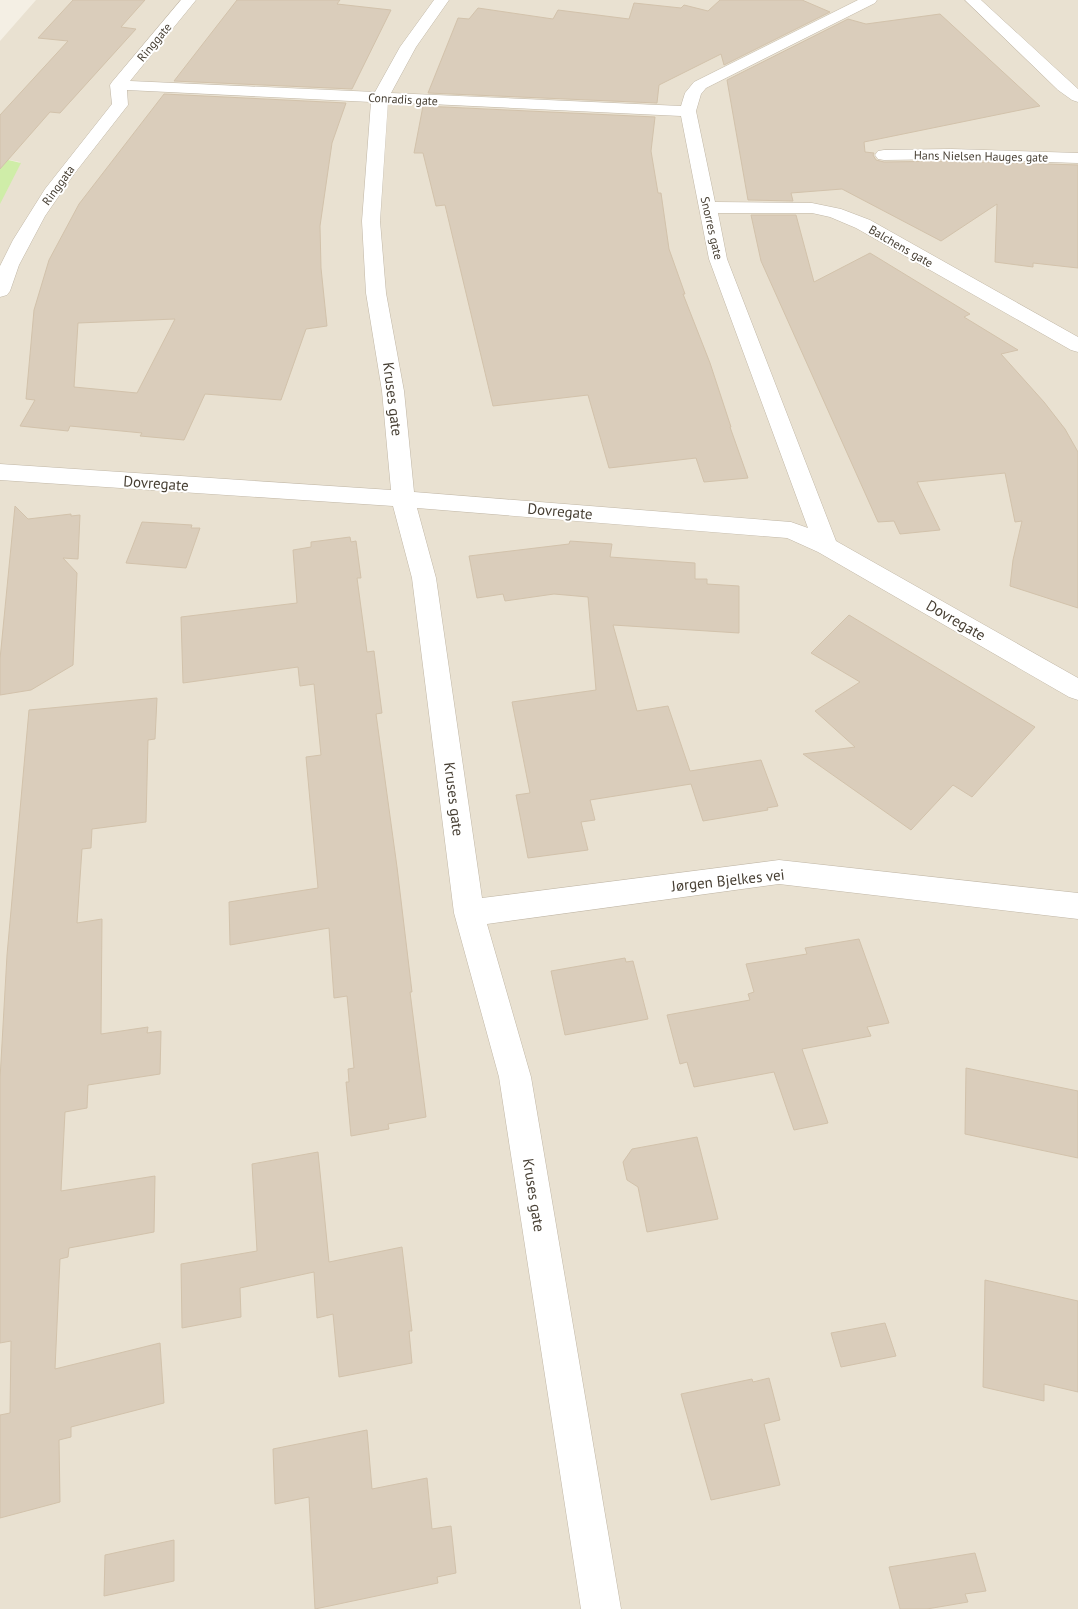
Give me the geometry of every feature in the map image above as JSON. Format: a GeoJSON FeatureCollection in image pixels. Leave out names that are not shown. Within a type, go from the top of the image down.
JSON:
{"type":"FeatureCollection","features":[{"type":"Feature","properties":{"kind":"street","name":"Ringgate"},"geometry":{"type":"LineString","coordinates":[[118,84],[189,0]]}},
{"type":"Feature","properties":{"kind":"street","name":"Kruses gate"},"geometry":{"type":"LineString","coordinates":[[438,0],[408,47],[380,98],[370,221],[376,293],[393,391],[403,499],[424,578],[468,913],[515,1077],[601,1609]]}},
{"type":"Feature","properties":{"kind":"street"},"geometry":{"type":"LineString","coordinates":[[688,111],[693,93],[700,85],[740,63],[870,0]]}},
{"type":"Feature","properties":{"kind":"street"},"geometry":{"type":"LineString","coordinates":[[972,0],[1078,97]]}},
{"type":"Feature","properties":{"kind":"street","name":"Conradis gate"},"geometry":{"type":"LineString","coordinates":[[118,84],[380,98],[688,111]]}},
{"type":"Feature","properties":{"kind":"street","name":"Ringgata"},"geometry":{"type":"LineString","coordinates":[[1,286],[23,235],[60,180],[120,104],[118,84]]}},
{"type":"Feature","properties":{"kind":"street","name":"Snorres gate"},"geometry":{"type":"LineString","coordinates":[[688,111],[718,259],[826,546]]}},
{"type":"Feature","properties":{"kind":"street","name":"Hans Nielsen Hauges gate"},"geometry":{"type":"LineString","coordinates":[[884,155],[943,154],[1078,158]]}},
{"type":"Feature","properties":{"kind":"street","name":"Balchens gate"},"geometry":{"type":"LineString","coordinates":[[707,207],[812,208],[835,213],[863,224],[1078,346]]}},
{"type":"Feature","properties":{"kind":"street","name":"Dovregate"},"geometry":{"type":"LineString","coordinates":[[0,472],[403,499],[792,530],[826,546],[1078,690]]}},
{"type":"Feature","properties":{"kind":"street","name":"Jørgen Bjelkes vei"},"geometry":{"type":"LineString","coordinates":[[468,913],[779,872],[1078,906]]}},
{"type":"Feature","properties":{"kind":"shaded area"},"geometry":{"type":"Polygon","coordinates":[[[36,0],[1078,0],[1078,1609],[0,1609],[0,193],[20,162],[0,158],[0,41],[36,0]]]}},
{"type":"Feature","properties":{"kind":"green space"},"geometry":{"type":"Polygon","coordinates":[[[0,158],[21,163],[0,204],[0,158]]]}},
{"type":"Feature","properties":{"kind":"building"},"geometry":{"type":"Polygon","coordinates":[[[73,0],[145,0],[121,27],[136,29],[60,113],[50,112],[0,169],[0,115],[68,41],[38,38],[73,0]]]}},
{"type":"Feature","properties":{"kind":"building"},"geometry":{"type":"Polygon","coordinates":[[[237,0],[340,0],[337,4],[391,10],[352,89],[174,81],[237,0]]]}},
{"type":"Feature","properties":{"kind":"building"},"geometry":{"type":"Polygon","coordinates":[[[720,0],[802,0],[830,12],[724,65],[721,54],[659,85],[657,103],[428,93],[458,18],[469,19],[478,8],[553,19],[558,10],[629,19],[634,3],[681,8],[684,5],[708,11],[720,0]]]}},
{"type":"Feature","properties":{"kind":"building"},"geometry":{"type":"Polygon","coordinates":[[[940,14],[1040,106],[864,142],[865,152],[874,153],[873,155],[876,160],[884,162],[951,161],[1078,165],[1078,268],[1033,263],[1033,267],[995,262],[997,204],[941,241],[842,189],[791,193],[793,201],[748,200],[727,80],[848,19],[866,24],[940,14]]]}},
{"type":"Feature","properties":{"kind":"building"},"geometry":{"type":"Polygon","coordinates":[[[164,94],[346,103],[332,143],[320,226],[321,268],[327,326],[306,329],[281,400],[205,394],[184,440],[140,436],[142,433],[70,426],[68,431],[20,426],[35,400],[26,399],[34,310],[49,260],[79,204],[164,94]],[[175,319],[78,323],[74,387],[137,393],[175,319]]]}},
{"type":"Feature","properties":{"kind":"building"},"geometry":{"type":"Polygon","coordinates":[[[423,106],[655,117],[651,151],[658,193],[661,193],[669,249],[685,294],[683,294],[710,363],[748,478],[704,482],[696,458],[609,468],[588,395],[493,406],[445,205],[436,206],[423,153],[414,153],[423,106]]]}},
{"type":"Feature","properties":{"kind":"building"},"geometry":{"type":"Polygon","coordinates":[[[751,215],[796,215],[814,282],[870,253],[970,314],[964,317],[1018,350],[1001,354],[1044,402],[1065,429],[1078,452],[1078,608],[1010,586],[1013,560],[1022,521],[1015,522],[1005,473],[917,482],[940,530],[900,534],[894,521],[878,522],[761,261],[751,215]]]}},
{"type":"Feature","properties":{"kind":"building"},"geometry":{"type":"Polygon","coordinates":[[[15,506],[28,519],[71,514],[71,516],[80,515],[78,559],[63,558],[77,573],[73,665],[31,690],[0,695],[0,659],[15,506]]]}},
{"type":"Feature","properties":{"kind":"building"},"geometry":{"type":"Polygon","coordinates":[[[142,522],[192,525],[191,528],[200,528],[186,568],[126,563],[142,522]]]}},
{"type":"Feature","properties":{"kind":"building"},"geometry":{"type":"Polygon","coordinates":[[[350,537],[351,542],[356,541],[361,578],[357,578],[367,652],[374,651],[382,713],[376,714],[397,867],[426,1117],[388,1124],[389,1129],[351,1136],[346,1082],[349,1082],[348,1069],[354,1068],[347,996],[334,998],[329,928],[230,945],[229,902],[318,888],[306,757],[321,755],[314,684],[300,686],[298,667],[183,683],[181,617],[297,603],[293,550],[311,547],[311,542],[350,537]]]}},
{"type":"Feature","properties":{"kind":"building"},"geometry":{"type":"Polygon","coordinates":[[[570,541],[612,544],[610,557],[695,563],[695,579],[707,579],[707,584],[739,586],[739,633],[613,625],[637,711],[668,706],[690,771],[761,760],[778,806],[767,808],[768,810],[703,821],[691,784],[590,800],[595,820],[581,822],[588,850],[528,858],[516,795],[530,793],[512,702],[596,690],[588,597],[554,594],[505,601],[503,594],[477,598],[469,556],[569,544],[570,541]]]}},
{"type":"Feature","properties":{"kind":"building"},"geometry":{"type":"Polygon","coordinates":[[[849,615],[1035,727],[972,797],[953,785],[911,830],[803,754],[855,747],[815,711],[860,682],[811,653],[849,615]]]}},
{"type":"Feature","properties":{"kind":"building"},"geometry":{"type":"Polygon","coordinates":[[[157,698],[155,739],[148,740],[146,822],[92,829],[91,848],[82,849],[77,923],[102,919],[101,1034],[148,1027],[147,1033],[161,1031],[160,1074],[88,1085],[87,1108],[65,1112],[61,1191],[155,1176],[154,1232],[69,1248],[68,1257],[60,1259],[55,1369],[160,1343],[164,1403],[71,1427],[71,1437],[59,1440],[60,1502],[0,1518],[0,1415],[10,1413],[11,1341],[0,1343],[0,1079],[7,955],[29,710],[157,698]]]}},
{"type":"Feature","properties":{"kind":"building"},"geometry":{"type":"Polygon","coordinates":[[[859,939],[889,1023],[867,1027],[871,1036],[802,1049],[828,1123],[794,1130],[774,1072],[694,1087],[687,1062],[680,1064],[667,1015],[750,1000],[748,994],[754,992],[746,964],[807,954],[805,948],[859,939]]]}},
{"type":"Feature","properties":{"kind":"building"},"geometry":{"type":"Polygon","coordinates":[[[625,958],[626,962],[633,961],[648,1019],[565,1035],[551,971],[625,958]]]}},
{"type":"Feature","properties":{"kind":"building"},"geometry":{"type":"Polygon","coordinates":[[[966,1068],[1078,1091],[1078,1158],[965,1134],[966,1068]]]}},
{"type":"Feature","properties":{"kind":"building"},"geometry":{"type":"Polygon","coordinates":[[[697,1137],[718,1219],[647,1232],[638,1187],[627,1180],[623,1162],[632,1149],[697,1137]]]}},
{"type":"Feature","properties":{"kind":"building"},"geometry":{"type":"Polygon","coordinates":[[[318,1152],[329,1262],[402,1247],[412,1331],[409,1331],[412,1363],[339,1377],[333,1314],[317,1318],[314,1272],[240,1288],[241,1317],[182,1328],[181,1264],[257,1251],[252,1164],[318,1152]]]}},
{"type":"Feature","properties":{"kind":"building"},"geometry":{"type":"Polygon","coordinates":[[[985,1280],[1078,1301],[1078,1392],[1044,1384],[1044,1401],[983,1387],[985,1280]]]}},
{"type":"Feature","properties":{"kind":"building"},"geometry":{"type":"Polygon","coordinates":[[[885,1323],[896,1356],[841,1367],[831,1333],[885,1323]]]}},
{"type":"Feature","properties":{"kind":"building"},"geometry":{"type":"Polygon","coordinates":[[[769,1378],[780,1420],[764,1424],[780,1485],[711,1500],[681,1394],[752,1379],[753,1382],[769,1378]]]}},
{"type":"Feature","properties":{"kind":"building"},"geometry":{"type":"Polygon","coordinates":[[[367,1430],[372,1489],[427,1478],[432,1529],[451,1526],[456,1573],[437,1577],[438,1583],[315,1609],[309,1497],[275,1504],[273,1449],[367,1430]]]}},
{"type":"Feature","properties":{"kind":"building"},"geometry":{"type":"Polygon","coordinates":[[[174,1540],[174,1581],[104,1596],[105,1555],[174,1540]]]}},
{"type":"Feature","properties":{"kind":"building"},"geometry":{"type":"Polygon","coordinates":[[[975,1553],[986,1591],[965,1594],[968,1602],[927,1609],[900,1609],[889,1567],[975,1553]]]}}]}
